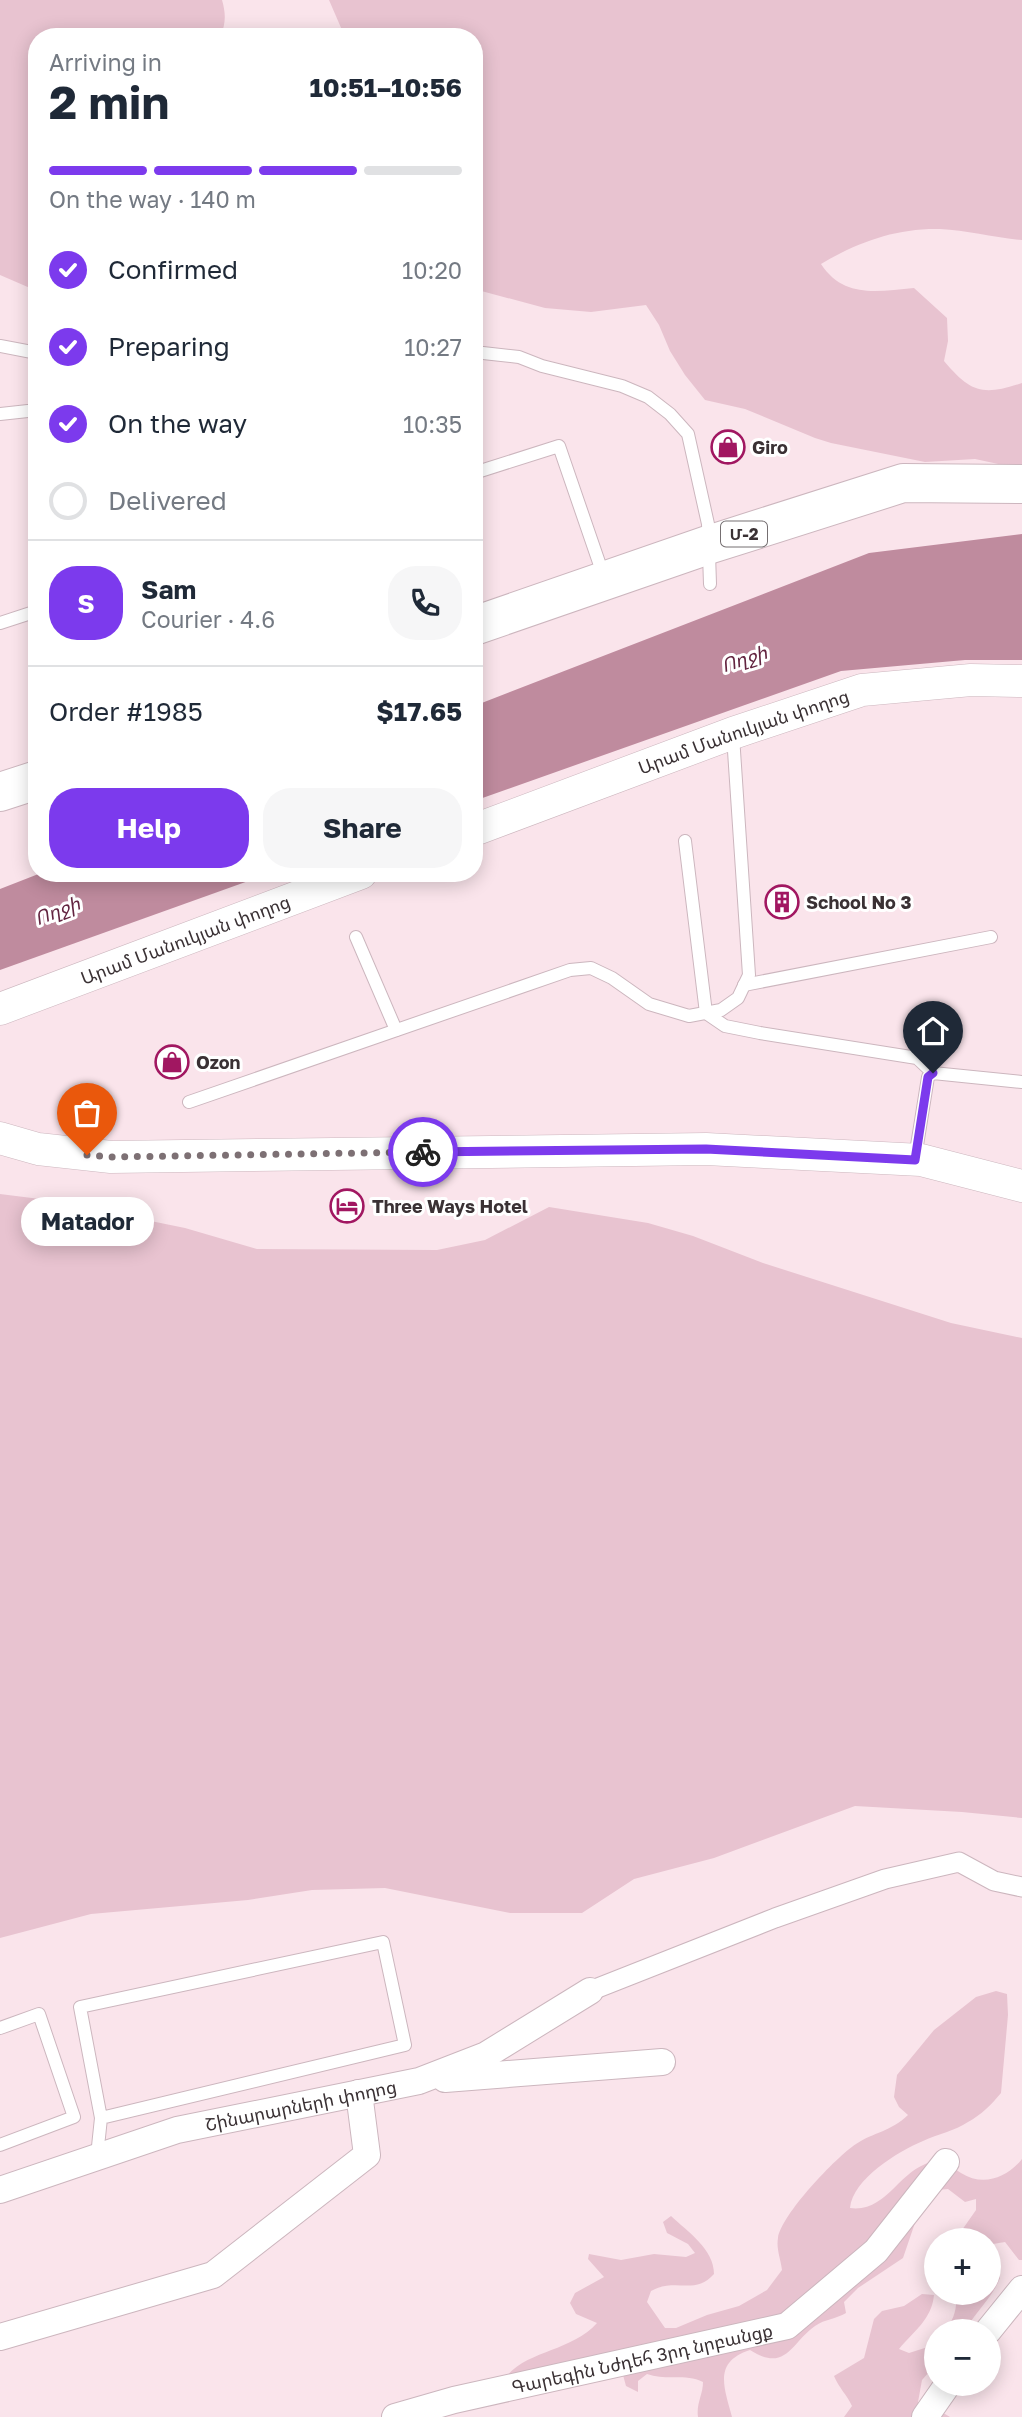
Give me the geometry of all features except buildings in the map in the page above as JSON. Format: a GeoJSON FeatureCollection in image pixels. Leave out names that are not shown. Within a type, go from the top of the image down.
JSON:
{"type":"FeatureCollection","features":[{"type":"Feature","properties":{"kind":"highway","name":"Մ-2"},"geometry":{"type":"LineString","coordinates":[[483,623],[708,545],[903,483],[1022,484]]}},
{"type":"Feature","properties":{"kind":"highway"},"geometry":{"type":"LineString","coordinates":[[0,792],[28,783]]}},
{"type":"Feature","properties":{"kind":"street","name":"Արամ Մանուկյան փողոց"},"geometry":{"type":"LineString","coordinates":[[483,827],[733,733],[862,690],[971,680],[1022,681]]}},
{"type":"Feature","properties":{"kind":"street","name":"Արամ Մանուկյան փողոց"},"geometry":{"type":"LineString","coordinates":[[3,1010],[337,882]]}},
{"type":"Feature","properties":{"kind":"street"},"geometry":{"type":"LineString","coordinates":[[0,1138],[37,1150],[111,1157],[706,1149],[915,1160],[1022,1186]]}},
{"type":"Feature","properties":{"kind":"street"},"geometry":{"type":"LineString","coordinates":[[590,1991],[775,1918],[885,1880],[959,1862],[994,1881],[1022,1887]]}},
{"type":"Feature","properties":{"kind":"street","name":"Շինարարների փողոց"},"geometry":{"type":"LineString","coordinates":[[0,2190],[177,2130],[419,2081],[486,2055],[590,1991]]}},
{"type":"Feature","properties":{"kind":"street"},"geometry":{"type":"LineString","coordinates":[[419,2081],[662,2062]]}},
{"type":"Feature","properties":{"kind":"street"},"geometry":{"type":"LineString","coordinates":[[0,2337],[214,2275],[366,2155],[359,2093]]}},
{"type":"Feature","properties":{"kind":"street","name":"Գարեգին Նժդեհ 3րդ նրբանցք"},"geometry":{"type":"LineString","coordinates":[[395,2417],[454,2400],[787,2326],[876,2251],[946,2162]]}},
{"type":"Feature","properties":{"kind":"street"},"geometry":{"type":"LineString","coordinates":[[998,2319],[1022,2289]]}},
{"type":"Feature","properties":{"kind":"street"},"geometry":{"type":"LineString","coordinates":[[925,2417],[940,2396]]}},
{"type":"Feature","properties":{"kind":"lane"},"geometry":{"type":"LineString","coordinates":[[0,346],[28,351]]}},
{"type":"Feature","properties":{"kind":"lane"},"geometry":{"type":"LineString","coordinates":[[483,353],[519,357],[542,366],[622,386],[648,397],[688,434],[708,524],[710,584]]}},
{"type":"Feature","properties":{"kind":"lane"},"geometry":{"type":"LineString","coordinates":[[0,414],[28,411]]}},
{"type":"Feature","properties":{"kind":"lane"},"geometry":{"type":"LineString","coordinates":[[483,470],[559,446],[605,580]]}},
{"type":"Feature","properties":{"kind":"lane"},"geometry":{"type":"LineString","coordinates":[[0,623],[28,614]]}},
{"type":"Feature","properties":{"kind":"lane"},"geometry":{"type":"LineString","coordinates":[[189,1102],[555,974],[591,968],[612,978],[649,1004],[689,1016],[721,1010],[738,998],[749,975],[733,733]]}},
{"type":"Feature","properties":{"kind":"lane"},"geometry":{"type":"LineString","coordinates":[[685,841],[706,1013],[725,1026],[760,1034],[917,1058],[933,1073],[1022,1082]]}},
{"type":"Feature","properties":{"kind":"lane"},"geometry":{"type":"LineString","coordinates":[[356,937],[396,1030]]}},
{"type":"Feature","properties":{"kind":"lane"},"geometry":{"type":"LineString","coordinates":[[744,985],[991,937]]}},
{"type":"Feature","properties":{"kind":"lane"},"geometry":{"type":"LineString","coordinates":[[915,1160],[928,1077],[933,1073]]}},
{"type":"Feature","properties":{"kind":"lane"},"geometry":{"type":"LineString","coordinates":[[97,2156],[101,2118],[80,2007],[383,1942],[405,2045],[101,2118]]}},
{"type":"Feature","properties":{"kind":"lane"},"geometry":{"type":"LineString","coordinates":[[0,2028],[40,2014],[74,2118],[0,2145]]}},
{"type":"Feature","properties":{"kind":"shaded area"},"geometry":{"type":"Polygon","coordinates":[[[0,0],[222,0],[223,28],[28,28],[28,287],[0,275],[0,0]]]}},
{"type":"Feature","properties":{"kind":"shaded area"},"geometry":{"type":"Polygon","coordinates":[[[329,0],[1022,0],[1022,240],[924,229],[863,243],[821,264],[840,283],[851,288],[875,291],[914,288],[947,318],[948,341],[944,361],[970,385],[978,389],[997,390],[1022,383],[1022,469],[975,459],[925,462],[831,443],[745,409],[705,400],[670,351],[659,325],[646,305],[591,312],[545,308],[483,291],[483,28],[341,28],[329,0]]]}},
{"type":"Feature","properties":{"kind":"shaded area"},"geometry":{"type":"Polygon","coordinates":[[[0,1194],[48,1200],[185,1228],[257,1249],[437,1250],[485,1240],[549,1207],[648,1223],[951,1323],[1022,1338],[1022,1818],[855,1806],[714,1858],[634,1879],[582,1913],[510,1913],[385,1888],[312,1890],[248,1900],[91,1914],[0,1938],[0,1194]]]}},
{"type":"Feature","properties":{"kind":"shaded area"},"geometry":{"type":"Polygon","coordinates":[[[996,1991],[1007,1994],[1008,2015],[1001,2093],[986,2109],[958,2128],[889,2159],[859,2187],[850,2208],[863,2208],[874,2204],[910,2173],[932,2162],[944,2163],[969,2177],[986,2180],[1009,2171],[1022,2159],[1022,2260],[1019,2260],[1005,2242],[1001,2243],[1001,2228],[963,2228],[976,2210],[976,2199],[965,2202],[948,2189],[937,2190],[917,2217],[903,2258],[858,2288],[844,2302],[846,2313],[815,2326],[780,2357],[762,2356],[750,2350],[730,2361],[724,2377],[724,2386],[732,2417],[698,2417],[703,2382],[647,2374],[638,2381],[638,2392],[626,2386],[620,2364],[503,2381],[522,2363],[574,2340],[597,2323],[576,2314],[570,2303],[575,2293],[604,2277],[588,2259],[589,2254],[621,2260],[654,2254],[686,2257],[695,2253],[688,2244],[667,2233],[663,2222],[671,2216],[705,2249],[713,2265],[714,2274],[700,2284],[660,2287],[651,2291],[647,2302],[665,2328],[676,2328],[739,2306],[767,2290],[782,2270],[778,2238],[789,2215],[823,2173],[847,2151],[908,2115],[899,2107],[894,2097],[897,2075],[934,2030],[976,1997],[996,1991]]]}},
{"type":"Feature","properties":{"kind":"shaded area"},"geometry":{"type":"Polygon","coordinates":[[[922,2294],[924,2305],[932,2305],[921,2325],[899,2349],[909,2353],[924,2348],[924,2378],[918,2402],[924,2411],[950,2417],[844,2417],[852,2406],[834,2376],[864,2358],[874,2319],[882,2311],[904,2306],[922,2294]]]}},
{"type":"Feature","properties":{"kind":"shaded area"},"geometry":{"type":"Polygon","coordinates":[[[983,2305],[973,2319],[952,2319],[956,2307],[983,2305]]]}},
{"type":"Feature","properties":{"kind":"water","name":"Ողջի"},"geometry":{"type":"Polygon","coordinates":[[[1022,534],[1022,660],[965,660],[841,671],[483,798],[483,703],[869,553],[1022,534]]]}},
{"type":"Feature","properties":{"kind":"water","name":"Ողջի"},"geometry":{"type":"Polygon","coordinates":[[[28,878],[28,882],[246,882],[0,970],[0,889],[28,878]]]}},
{"type":"Feature","properties":{"kind":"way so far"},"geometry":{"type":"LineString","coordinates":[[87,1155],[111,1157],[423,1152]]}},
{"type":"Feature","properties":{"kind":"place","name":"Giro"},"geometry":{"type":"Point","coordinates":[728,447]}},
{"type":"Feature","properties":{"kind":"place","name":"School No 3"},"geometry":{"type":"Point","coordinates":[782,902]}},
{"type":"Feature","properties":{"kind":"place","name":"Ozon"},"geometry":{"type":"Point","coordinates":[172,1062]}},
{"type":"Feature","properties":{"kind":"place","name":"Matador"},"geometry":{"type":"Point","coordinates":[87,1155]}},
{"type":"Feature","properties":{"kind":"place","name":"Three Ways Hotel"},"geometry":{"type":"Point","coordinates":[347,1206]}},
{"type":"Feature","properties":{"kind":"route"},"geometry":{"type":"LineString","coordinates":[[423,1152],[706,1149],[915,1160],[928,1077],[933,1073]]}}]}
